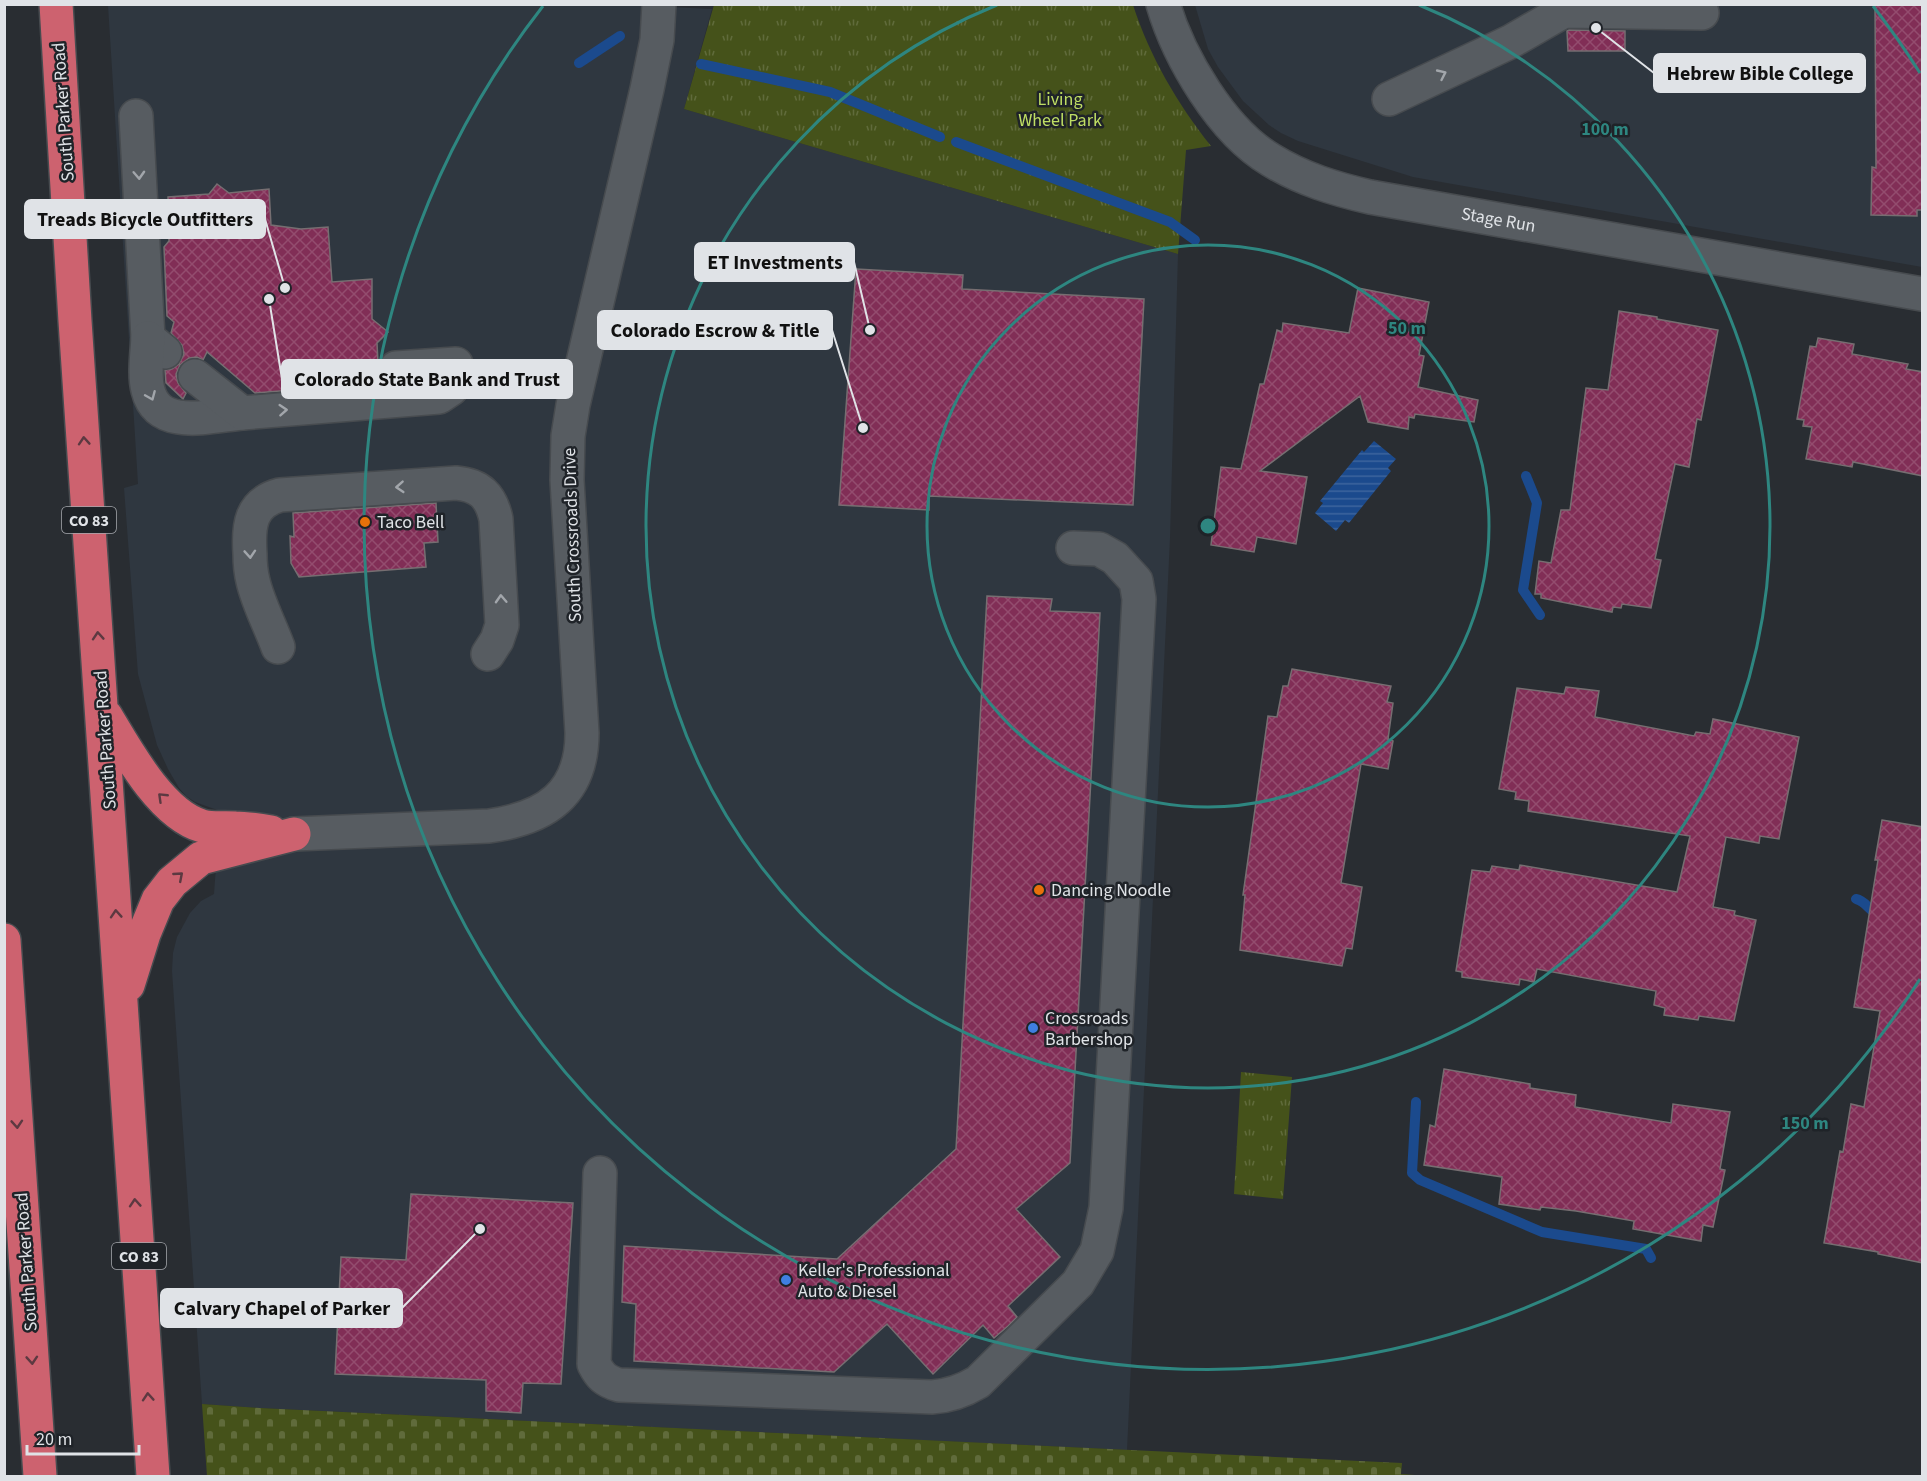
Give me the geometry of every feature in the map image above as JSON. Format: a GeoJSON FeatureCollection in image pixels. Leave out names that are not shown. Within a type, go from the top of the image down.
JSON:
{"type":"FeatureCollection","features":[{"type":"Feature","properties":{"kind":"highway","name":"South Parker Road"},"geometry":{"type":"LineString","coordinates":[[56,4],[75,321],[153,1476]]}},
{"type":"Feature","properties":{"kind":"highway"},"geometry":{"type":"LineString","coordinates":[[103,712],[144,778],[190,821],[203,826],[294,834]]}},
{"type":"Feature","properties":{"kind":"highway"},"geometry":{"type":"LineString","coordinates":[[122,1004],[144,934],[158,900],[171,882],[201,858],[294,834]]}},
{"type":"Feature","properties":{"kind":"highway","name":"South Parker Road"},"geometry":{"type":"LineString","coordinates":[[4,940],[40,1476]]}},
{"type":"Feature","properties":{"kind":"street","name":"South Crossroads Drive"},"geometry":{"type":"LineString","coordinates":[[294,834],[509,823],[545,809],[561,796],[579,765],[582,733],[567,480],[568,436],[578,382],[647,89],[657,40],[659,4]]}},
{"type":"Feature","properties":{"kind":"street","name":"Stage Run"},"geometry":{"type":"LineString","coordinates":[[1163,4],[1180,50],[1201,86],[1227,120],[1270,160],[1311,180],[1344,191],[1379,198],[1923,294]]}},
{"type":"Feature","properties":{"kind":"street"},"geometry":{"type":"LineString","coordinates":[[1389,99],[1510,42],[1564,11],[1702,13]]}},
{"type":"Feature","properties":{"kind":"street"},"geometry":{"type":"LineString","coordinates":[[136,116],[156,345],[147,388],[152,402],[160,411],[171,416],[192,418],[439,397],[451,389],[456,369],[396,368]]}},
{"type":"Feature","properties":{"kind":"street"},"geometry":{"type":"LineString","coordinates":[[195,376],[242,413]]}},
{"type":"Feature","properties":{"kind":"street"},"geometry":{"type":"LineString","coordinates":[[278,646],[253,581],[250,566],[250,528],[256,510],[262,503],[271,497],[280,495],[456,483],[472,486],[483,492],[492,505],[496,519],[502,624],[497,640],[488,654]]}},
{"type":"Feature","properties":{"kind":"street"},"geometry":{"type":"LineString","coordinates":[[600,1173],[594,1364],[601,1377],[619,1385],[947,1396],[962,1392],[978,1382],[1078,1283],[1097,1251],[1106,1208],[1139,598],[1136,582],[1115,558],[1099,549],[1073,548]]}},
{"type":"Feature","properties":{"kind":"shaded area"},"geometry":{"type":"Polygon","coordinates":[[[605,4],[712,9],[684,109],[1178,254],[1170,538],[1127,1450],[202,1404],[172,971],[177,937],[190,913],[201,901],[214,894],[220,811],[195,802],[179,788],[157,745],[138,674],[124,488],[138,484],[108,5],[605,4]]]}},
{"type":"Feature","properties":{"kind":"shaded area"},"geometry":{"type":"Polygon","coordinates":[[[1195,5],[1922,5],[1922,267],[1413,177],[1298,141],[1269,125],[1243,101],[1208,49],[1195,5]]]}},
{"type":"Feature","properties":{"kind":"green space","name":"Living Wheel Park"},"geometry":{"type":"Polygon","coordinates":[[[714,5],[1133,5],[1156,61],[1187,113],[1211,146],[1186,150],[1178,254],[684,109],[714,5]]]}},
{"type":"Feature","properties":{"kind":"green space"},"geometry":{"type":"Polygon","coordinates":[[[1241,1072],[1292,1077],[1283,1199],[1234,1194],[1241,1072]]]}},
{"type":"Feature","properties":{"kind":"green space"},"geometry":{"type":"Polygon","coordinates":[[[202,1404],[1402,1463],[1401,1474],[1429,1476],[207,1476],[202,1404]]]}},
{"type":"Feature","properties":{"kind":"water"},"geometry":{"type":"Polygon","coordinates":[[[1374,441],[1396,459],[1388,468],[1391,471],[1349,523],[1345,520],[1336,531],[1315,513],[1323,503],[1320,501],[1362,450],[1364,452],[1374,441]]]}},
{"type":"Feature","properties":{"kind":"building"},"geometry":{"type":"Polygon","coordinates":[[[1875,4],[1923,4],[1923,210],[1917,210],[1917,216],[1871,215],[1872,167],[1876,168],[1875,4]]]}},
{"type":"Feature","properties":{"kind":"building"},"geometry":{"type":"Polygon","coordinates":[[[1567,31],[1625,31],[1625,51],[1568,51],[1567,31]]]}},
{"type":"Feature","properties":{"kind":"building"},"geometry":{"type":"Polygon","coordinates":[[[217,184],[229,193],[269,189],[271,225],[301,229],[328,227],[332,282],[372,279],[372,319],[388,332],[377,343],[379,383],[255,393],[207,352],[203,360],[197,357],[189,358],[180,365],[176,374],[178,383],[186,393],[183,399],[166,383],[165,370],[172,369],[179,364],[184,354],[182,345],[171,333],[174,322],[167,316],[164,247],[169,241],[168,197],[209,194],[217,184]]]}},
{"type":"Feature","properties":{"kind":"building"},"geometry":{"type":"Polygon","coordinates":[[[856,269],[963,275],[962,289],[1144,299],[1133,505],[929,496],[929,510],[839,505],[856,269]]]}},
{"type":"Feature","properties":{"kind":"building"},"geometry":{"type":"Polygon","coordinates":[[[1358,288],[1429,302],[1419,355],[1424,356],[1418,387],[1478,400],[1474,422],[1415,414],[1414,418],[1409,417],[1408,429],[1368,422],[1360,396],[1260,471],[1307,477],[1296,544],[1257,537],[1254,552],[1211,545],[1221,467],[1241,469],[1260,384],[1264,384],[1277,330],[1282,332],[1283,323],[1349,333],[1358,288]]]}},
{"type":"Feature","properties":{"kind":"building"},"geometry":{"type":"Polygon","coordinates":[[[1619,311],[1718,330],[1701,420],[1697,419],[1689,467],[1675,464],[1655,559],[1661,560],[1651,608],[1622,604],[1621,608],[1613,607],[1612,612],[1541,598],[1541,594],[1535,594],[1539,561],[1551,563],[1561,510],[1570,510],[1586,388],[1608,390],[1619,311]]]}},
{"type":"Feature","properties":{"kind":"building"},"geometry":{"type":"Polygon","coordinates":[[[1818,338],[1854,344],[1852,354],[1908,364],[1906,369],[1923,372],[1923,476],[1853,462],[1852,467],[1806,459],[1812,427],[1803,426],[1804,420],[1797,419],[1810,346],[1816,347],[1818,338]]]}},
{"type":"Feature","properties":{"kind":"building","name":"Taco Bell"},"geometry":{"type":"Polygon","coordinates":[[[436,503],[438,542],[424,543],[426,567],[299,577],[291,563],[290,536],[294,537],[293,513],[436,503]]]}},
{"type":"Feature","properties":{"kind":"building"},"geometry":{"type":"Polygon","coordinates":[[[987,596],[1052,599],[1050,611],[1100,613],[1070,1163],[1016,1209],[1060,1257],[1008,1306],[1017,1317],[1008,1326],[994,1338],[983,1325],[933,1374],[887,1324],[834,1372],[634,1361],[636,1304],[622,1302],[624,1246],[837,1259],[956,1149],[987,596]]]}},
{"type":"Feature","properties":{"kind":"building"},"geometry":{"type":"Polygon","coordinates":[[[1292,669],[1391,686],[1387,702],[1393,703],[1388,739],[1393,741],[1388,769],[1361,764],[1341,883],[1362,887],[1352,949],[1346,948],[1342,966],[1240,950],[1245,895],[1243,895],[1268,716],[1277,717],[1283,686],[1288,686],[1292,669]]]}},
{"type":"Feature","properties":{"kind":"building"},"geometry":{"type":"Polygon","coordinates":[[[1566,687],[1599,691],[1595,717],[1694,736],[1696,732],[1710,734],[1713,719],[1799,737],[1779,839],[1760,836],[1759,843],[1726,837],[1713,907],[1735,911],[1734,915],[1756,920],[1734,1021],[1699,1016],[1698,1020],[1664,1015],[1665,1008],[1654,1005],[1656,991],[1537,969],[1534,982],[1520,979],[1519,985],[1462,977],[1462,972],[1456,971],[1472,870],[1490,872],[1492,866],[1519,870],[1520,865],[1677,892],[1690,836],[1528,811],[1529,801],[1515,799],[1516,792],[1499,789],[1517,688],[1564,694],[1566,687]]]}},
{"type":"Feature","properties":{"kind":"building"},"geometry":{"type":"Polygon","coordinates":[[[1882,820],[1923,827],[1923,1263],[1878,1254],[1878,1252],[1824,1243],[1840,1151],[1843,1152],[1851,1104],[1864,1107],[1880,1011],[1854,1007],[1878,860],[1875,860],[1882,820]]]}},
{"type":"Feature","properties":{"kind":"building"},"geometry":{"type":"Polygon","coordinates":[[[1444,1069],[1530,1084],[1530,1088],[1576,1095],[1575,1107],[1671,1123],[1673,1104],[1730,1112],[1720,1169],[1725,1170],[1713,1227],[1703,1225],[1701,1241],[1633,1229],[1634,1221],[1576,1211],[1541,1207],[1540,1210],[1499,1204],[1502,1177],[1424,1165],[1430,1125],[1435,1127],[1444,1069]]]}},
{"type":"Feature","properties":{"kind":"building"},"geometry":{"type":"Polygon","coordinates":[[[411,1194],[573,1203],[561,1384],[523,1383],[521,1413],[486,1411],[486,1380],[335,1374],[341,1257],[406,1260],[411,1194]]]}},
{"type":"Feature","properties":{"kind":"waterway"},"geometry":{"type":"LineString","coordinates":[[579,63],[620,36]]}},
{"type":"Feature","properties":{"kind":"waterway"},"geometry":{"type":"LineString","coordinates":[[701,64],[830,92],[940,137]]}},
{"type":"Feature","properties":{"kind":"waterway"},"geometry":{"type":"LineString","coordinates":[[956,142],[1170,222],[1195,240]]}},
{"type":"Feature","properties":{"kind":"waterway"},"geometry":{"type":"LineString","coordinates":[[1526,476],[1537,503],[1523,590],[1540,615]]}},
{"type":"Feature","properties":{"kind":"waterway"},"geometry":{"type":"LineString","coordinates":[[1856,899],[1881,915]]}},
{"type":"Feature","properties":{"kind":"waterway"},"geometry":{"type":"LineString","coordinates":[[1416,1102],[1412,1173],[1420,1180],[1542,1232],[1646,1249],[1651,1258]]}},
{"type":"Feature","properties":{"kind":"place","name":"Hebrew Bible College"},"geometry":{"type":"Point","coordinates":[1596,28]}},
{"type":"Feature","properties":{"kind":"place","name":"Treads Bicycle Outfitters"},"geometry":{"type":"Point","coordinates":[285,288]}},
{"type":"Feature","properties":{"kind":"place","name":"Colorado State Bank and Trust"},"geometry":{"type":"Point","coordinates":[269,299]}},
{"type":"Feature","properties":{"kind":"place","name":"ET Investments"},"geometry":{"type":"Point","coordinates":[870,330]}},
{"type":"Feature","properties":{"kind":"place","name":"Colorado Escrow & Title"},"geometry":{"type":"Point","coordinates":[863,428]}},
{"type":"Feature","properties":{"kind":"place","name":"Taco Bell"},"geometry":{"type":"Point","coordinates":[365,522]}},
{"type":"Feature","properties":{"kind":"place","name":"Dancing Noodle"},"geometry":{"type":"Point","coordinates":[1039,890]}},
{"type":"Feature","properties":{"kind":"place","name":"Crossroads Barbershop"},"geometry":{"type":"Point","coordinates":[1033,1028]}},
{"type":"Feature","properties":{"kind":"place","name":"Calvary Chapel of Parker"},"geometry":{"type":"Point","coordinates":[480,1229]}},
{"type":"Feature","properties":{"kind":"place","name":"Keller's Professional Auto & Diesel"},"geometry":{"type":"Point","coordinates":[786,1280]}}]}
